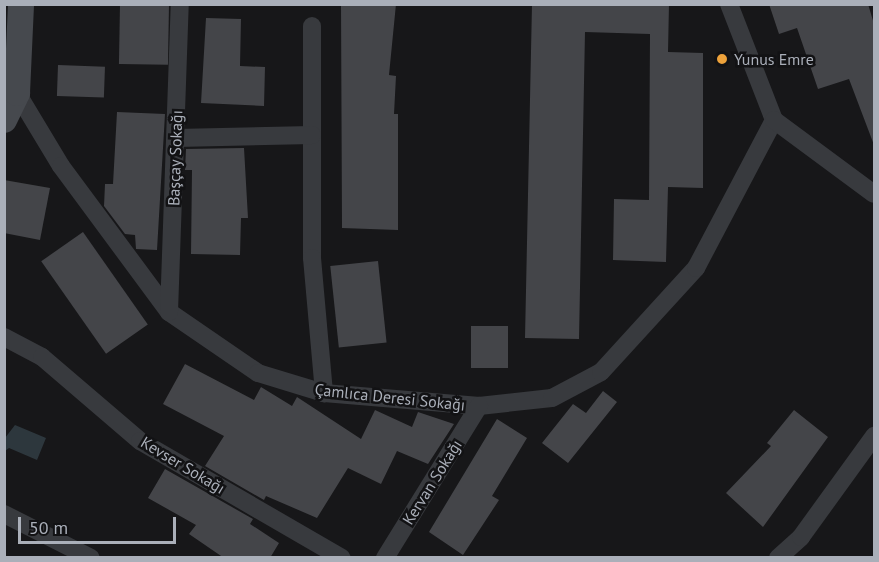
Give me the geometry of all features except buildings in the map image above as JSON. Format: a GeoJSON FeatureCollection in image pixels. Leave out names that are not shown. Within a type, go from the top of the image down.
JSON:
{"type":"FeatureCollection","features":[{"type":"Feature","properties":{"kind":"main road"},"geometry":{"type":"LineString","coordinates":[[4,120],[16,93],[21,4]]}},
{"type":"Feature","properties":{"kind":"street","name":"Başçay Sokağı"},"geometry":{"type":"LineString","coordinates":[[169,312],[180,4]]}},
{"type":"Feature","properties":{"kind":"street"},"geometry":{"type":"LineString","coordinates":[[729,4],[774,120],[874,194]]}},
{"type":"Feature","properties":{"kind":"street"},"geometry":{"type":"LineString","coordinates":[[312,26],[312,258],[324,393]]}},
{"type":"Feature","properties":{"kind":"street","name":"Çamlıca Deresi Sokağı"},"geometry":{"type":"LineString","coordinates":[[16,93],[61,166],[169,312],[258,373],[324,393],[479,406],[552,398],[601,372],[696,268],[774,120]]}},
{"type":"Feature","properties":{"kind":"street"},"geometry":{"type":"LineString","coordinates":[[176,138],[312,135]]}},
{"type":"Feature","properties":{"kind":"street","name":"Kevser Sokağı"},"geometry":{"type":"LineString","coordinates":[[4,337],[42,357],[140,441],[342,558]]}},
{"type":"Feature","properties":{"kind":"street","name":"Kervan Sokağı"},"geometry":{"type":"LineString","coordinates":[[385,558],[479,406]]}},
{"type":"Feature","properties":{"kind":"street"},"geometry":{"type":"LineString","coordinates":[[778,558],[801,537],[874,436]]}},
{"type":"Feature","properties":{"kind":"street"},"geometry":{"type":"LineString","coordinates":[[4,514],[91,558]]}},
{"type":"Feature","properties":{"kind":"shaded area"},"geometry":{"type":"Polygon","coordinates":[[[15,425],[46,438],[37,460],[9,448],[5,451],[5,438],[15,425]]]}},
{"type":"Feature","properties":{"kind":"place","name":"Yunus Emre"},"geometry":{"type":"Point","coordinates":[722,59]}}]}
